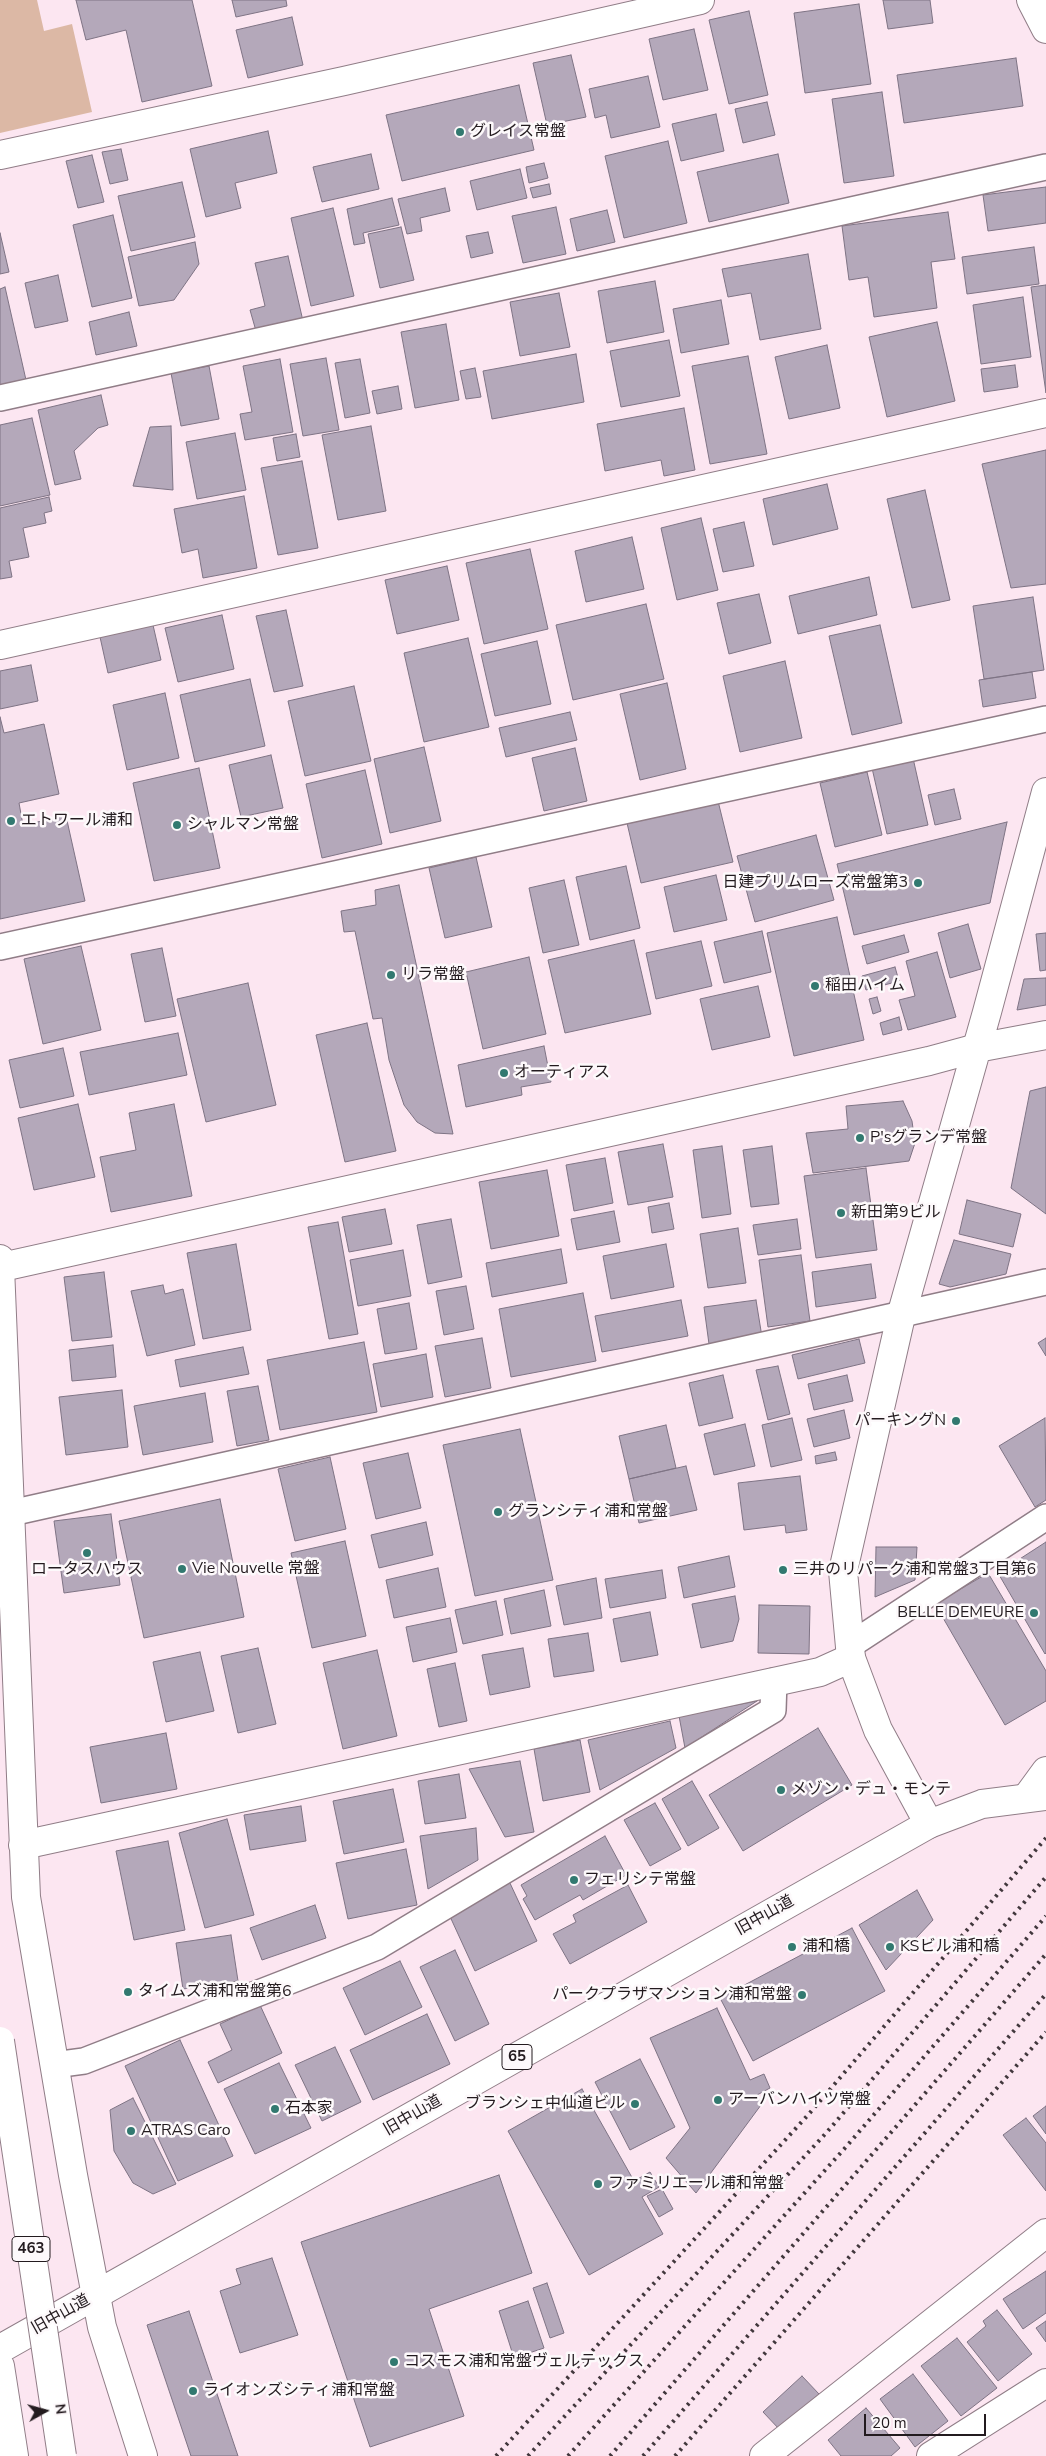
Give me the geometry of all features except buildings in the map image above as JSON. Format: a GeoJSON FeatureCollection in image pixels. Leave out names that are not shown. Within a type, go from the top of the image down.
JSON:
{"type":"FeatureCollection","features":[{"type":"Feature","properties":{"kind":"main road"},"geometry":{"type":"LineString","coordinates":[[0,155],[334,83],[700,0]]}},
{"type":"Feature","properties":{"kind":"main road"},"geometry":{"type":"LineString","coordinates":[[1032,0],[1046,28]]}},
{"type":"Feature","properties":{"kind":"main road"},"geometry":{"type":"LineString","coordinates":[[0,645],[1046,414]]}},
{"type":"Feature","properties":{"kind":"main road"},"geometry":{"type":"LineString","coordinates":[[930,1824],[878,1730],[850,1652],[843,1572],[901,1316],[977,1048],[1046,792]]}},
{"type":"Feature","properties":{"kind":"main road"},"geometry":{"type":"LineString","coordinates":[[143,2456],[102,2328],[54,2066],[26,1897],[1,1264],[920,1063],[977,1048],[1046,1035]]}},
{"type":"Feature","properties":{"kind":"main road"},"geometry":{"type":"LineString","coordinates":[[23,1845],[820,1672],[850,1652]]}},
{"type":"Feature","properties":{"kind":"main road"},"geometry":{"type":"LineString","coordinates":[[1036,1796],[1046,1772]]}},
{"type":"Feature","properties":{"kind":"main road","name":"旧中山道"},"geometry":{"type":"LineString","coordinates":[[0,2349],[930,1824],[982,1804],[1036,1796]]}},
{"type":"Feature","properties":{"kind":"main road","name":"463"},"geometry":{"type":"LineString","coordinates":[[0,2042],[62,2456]]}},
{"type":"Feature","properties":{"kind":"main road"},"geometry":{"type":"LineString","coordinates":[[764,2456],[1046,2233]]}},
{"type":"Feature","properties":{"kind":"main road"},"geometry":{"type":"LineString","coordinates":[[0,2366],[14,2456]]}},
{"type":"Feature","properties":{"kind":"main road"},"geometry":{"type":"LineString","coordinates":[[931,2456],[1046,2382]]}},
{"type":"Feature","properties":{"kind":"lane"},"geometry":{"type":"LineString","coordinates":[[0,398],[1046,167]]}},
{"type":"Feature","properties":{"kind":"lane"},"geometry":{"type":"LineString","coordinates":[[0,947],[1046,719]]}},
{"type":"Feature","properties":{"kind":"lane"},"geometry":{"type":"LineString","coordinates":[[11,1513],[901,1316],[1046,1282]]}},
{"type":"Feature","properties":{"kind":"lane"},"geometry":{"type":"LineString","coordinates":[[850,1652],[1046,1517]]}},
{"type":"Feature","properties":{"kind":"lane"},"geometry":{"type":"LineString","coordinates":[[54,2066],[84,2061],[377,1947],[773,1710],[774,1681]]}},
{"type":"Feature","properties":{"kind":"shaded area"},"geometry":{"type":"Polygon","coordinates":[[[0,0],[37,0],[44,31],[72,24],[92,112],[0,133],[0,0]]]}},
{"type":"Feature","properties":{"kind":"railway"},"geometry":{"type":"LineString","coordinates":[[496,2456],[808,2115],[1046,1838]]}},
{"type":"Feature","properties":{"kind":"railway"},"geometry":{"type":"LineString","coordinates":[[528,2456],[827,2132],[1046,1877]]}},
{"type":"Feature","properties":{"kind":"railway"},"geometry":{"type":"LineString","coordinates":[[568,2456],[845,2148],[1046,1916]]}},
{"type":"Feature","properties":{"kind":"railway"},"geometry":{"type":"LineString","coordinates":[[610,2456],[1046,1954]]}},
{"type":"Feature","properties":{"kind":"railway"},"geometry":{"type":"LineString","coordinates":[[643,2456],[1046,1994]]}},
{"type":"Feature","properties":{"kind":"railway"},"geometry":{"type":"LineString","coordinates":[[675,2456],[1046,2032]]}},
{"type":"Feature","properties":{"kind":"place","name":"グレイス常盤"},"geometry":{"type":"Point","coordinates":[460,132]}},
{"type":"Feature","properties":{"kind":"place","name":"エトワール浦和"},"geometry":{"type":"Point","coordinates":[11,821]}},
{"type":"Feature","properties":{"kind":"place","name":"シャルマン常盤"},"geometry":{"type":"Point","coordinates":[177,825]}},
{"type":"Feature","properties":{"kind":"place","name":"日建プリムローズ常盤第3"},"geometry":{"type":"Point","coordinates":[918,883]}},
{"type":"Feature","properties":{"kind":"place","name":"リラ常盤"},"geometry":{"type":"Point","coordinates":[391,975]}},
{"type":"Feature","properties":{"kind":"place","name":"稲田ハイム"},"geometry":{"type":"Point","coordinates":[815,986]}},
{"type":"Feature","properties":{"kind":"place","name":"オーティアス"},"geometry":{"type":"Point","coordinates":[504,1073]}},
{"type":"Feature","properties":{"kind":"place","name":"P'sグランデ常盤"},"geometry":{"type":"Point","coordinates":[860,1138]}},
{"type":"Feature","properties":{"kind":"place","name":"新田第9ビル"},"geometry":{"type":"Point","coordinates":[841,1213]}},
{"type":"Feature","properties":{"kind":"place","name":"パーキングN"},"geometry":{"type":"Point","coordinates":[956,1421]}},
{"type":"Feature","properties":{"kind":"place","name":"グランシティ浦和常盤"},"geometry":{"type":"Point","coordinates":[498,1512]}},
{"type":"Feature","properties":{"kind":"place","name":"ロータスハウス"},"geometry":{"type":"Point","coordinates":[87,1553]}},
{"type":"Feature","properties":{"kind":"place","name":"Vie Nouvelle 常盤"},"geometry":{"type":"Point","coordinates":[182,1569]}},
{"type":"Feature","properties":{"kind":"place","name":"三井のリパーク浦和常盤3丁目第6"},"geometry":{"type":"Point","coordinates":[783,1570]}},
{"type":"Feature","properties":{"kind":"place","name":"BELLE DEMEURE"},"geometry":{"type":"Point","coordinates":[1034,1613]}},
{"type":"Feature","properties":{"kind":"place","name":"メゾン・デュ・モンテ"},"geometry":{"type":"Point","coordinates":[781,1790]}},
{"type":"Feature","properties":{"kind":"place","name":"フェリシテ常盤"},"geometry":{"type":"Point","coordinates":[574,1880]}},
{"type":"Feature","properties":{"kind":"place","name":"浦和橋"},"geometry":{"type":"Point","coordinates":[792,1947]}},
{"type":"Feature","properties":{"kind":"place","name":"KSビル浦和橋"},"geometry":{"type":"Point","coordinates":[890,1947]}},
{"type":"Feature","properties":{"kind":"place","name":"タイムズ浦和常盤第6"},"geometry":{"type":"Point","coordinates":[128,1992]}},
{"type":"Feature","properties":{"kind":"place","name":"パークプラザマンション浦和常盤"},"geometry":{"type":"Point","coordinates":[802,1995]}},
{"type":"Feature","properties":{"kind":"place","name":"アーバンハイツ常盤"},"geometry":{"type":"Point","coordinates":[718,2100]}},
{"type":"Feature","properties":{"kind":"place","name":"ブランシェ中仙道ビル"},"geometry":{"type":"Point","coordinates":[635,2104]}},
{"type":"Feature","properties":{"kind":"place","name":"石本家"},"geometry":{"type":"Point","coordinates":[275,2109]}},
{"type":"Feature","properties":{"kind":"place","name":"ATRAS Caro"},"geometry":{"type":"Point","coordinates":[131,2131]}},
{"type":"Feature","properties":{"kind":"place","name":"ファミリエール浦和常盤"},"geometry":{"type":"Point","coordinates":[598,2184]}},
{"type":"Feature","properties":{"kind":"place","name":"コスモス浦和常盤ヴェルテックス"},"geometry":{"type":"Point","coordinates":[394,2362]}},
{"type":"Feature","properties":{"kind":"place","name":"ライオンズシティ浦和常盤"},"geometry":{"type":"Point","coordinates":[193,2391]}}]}
